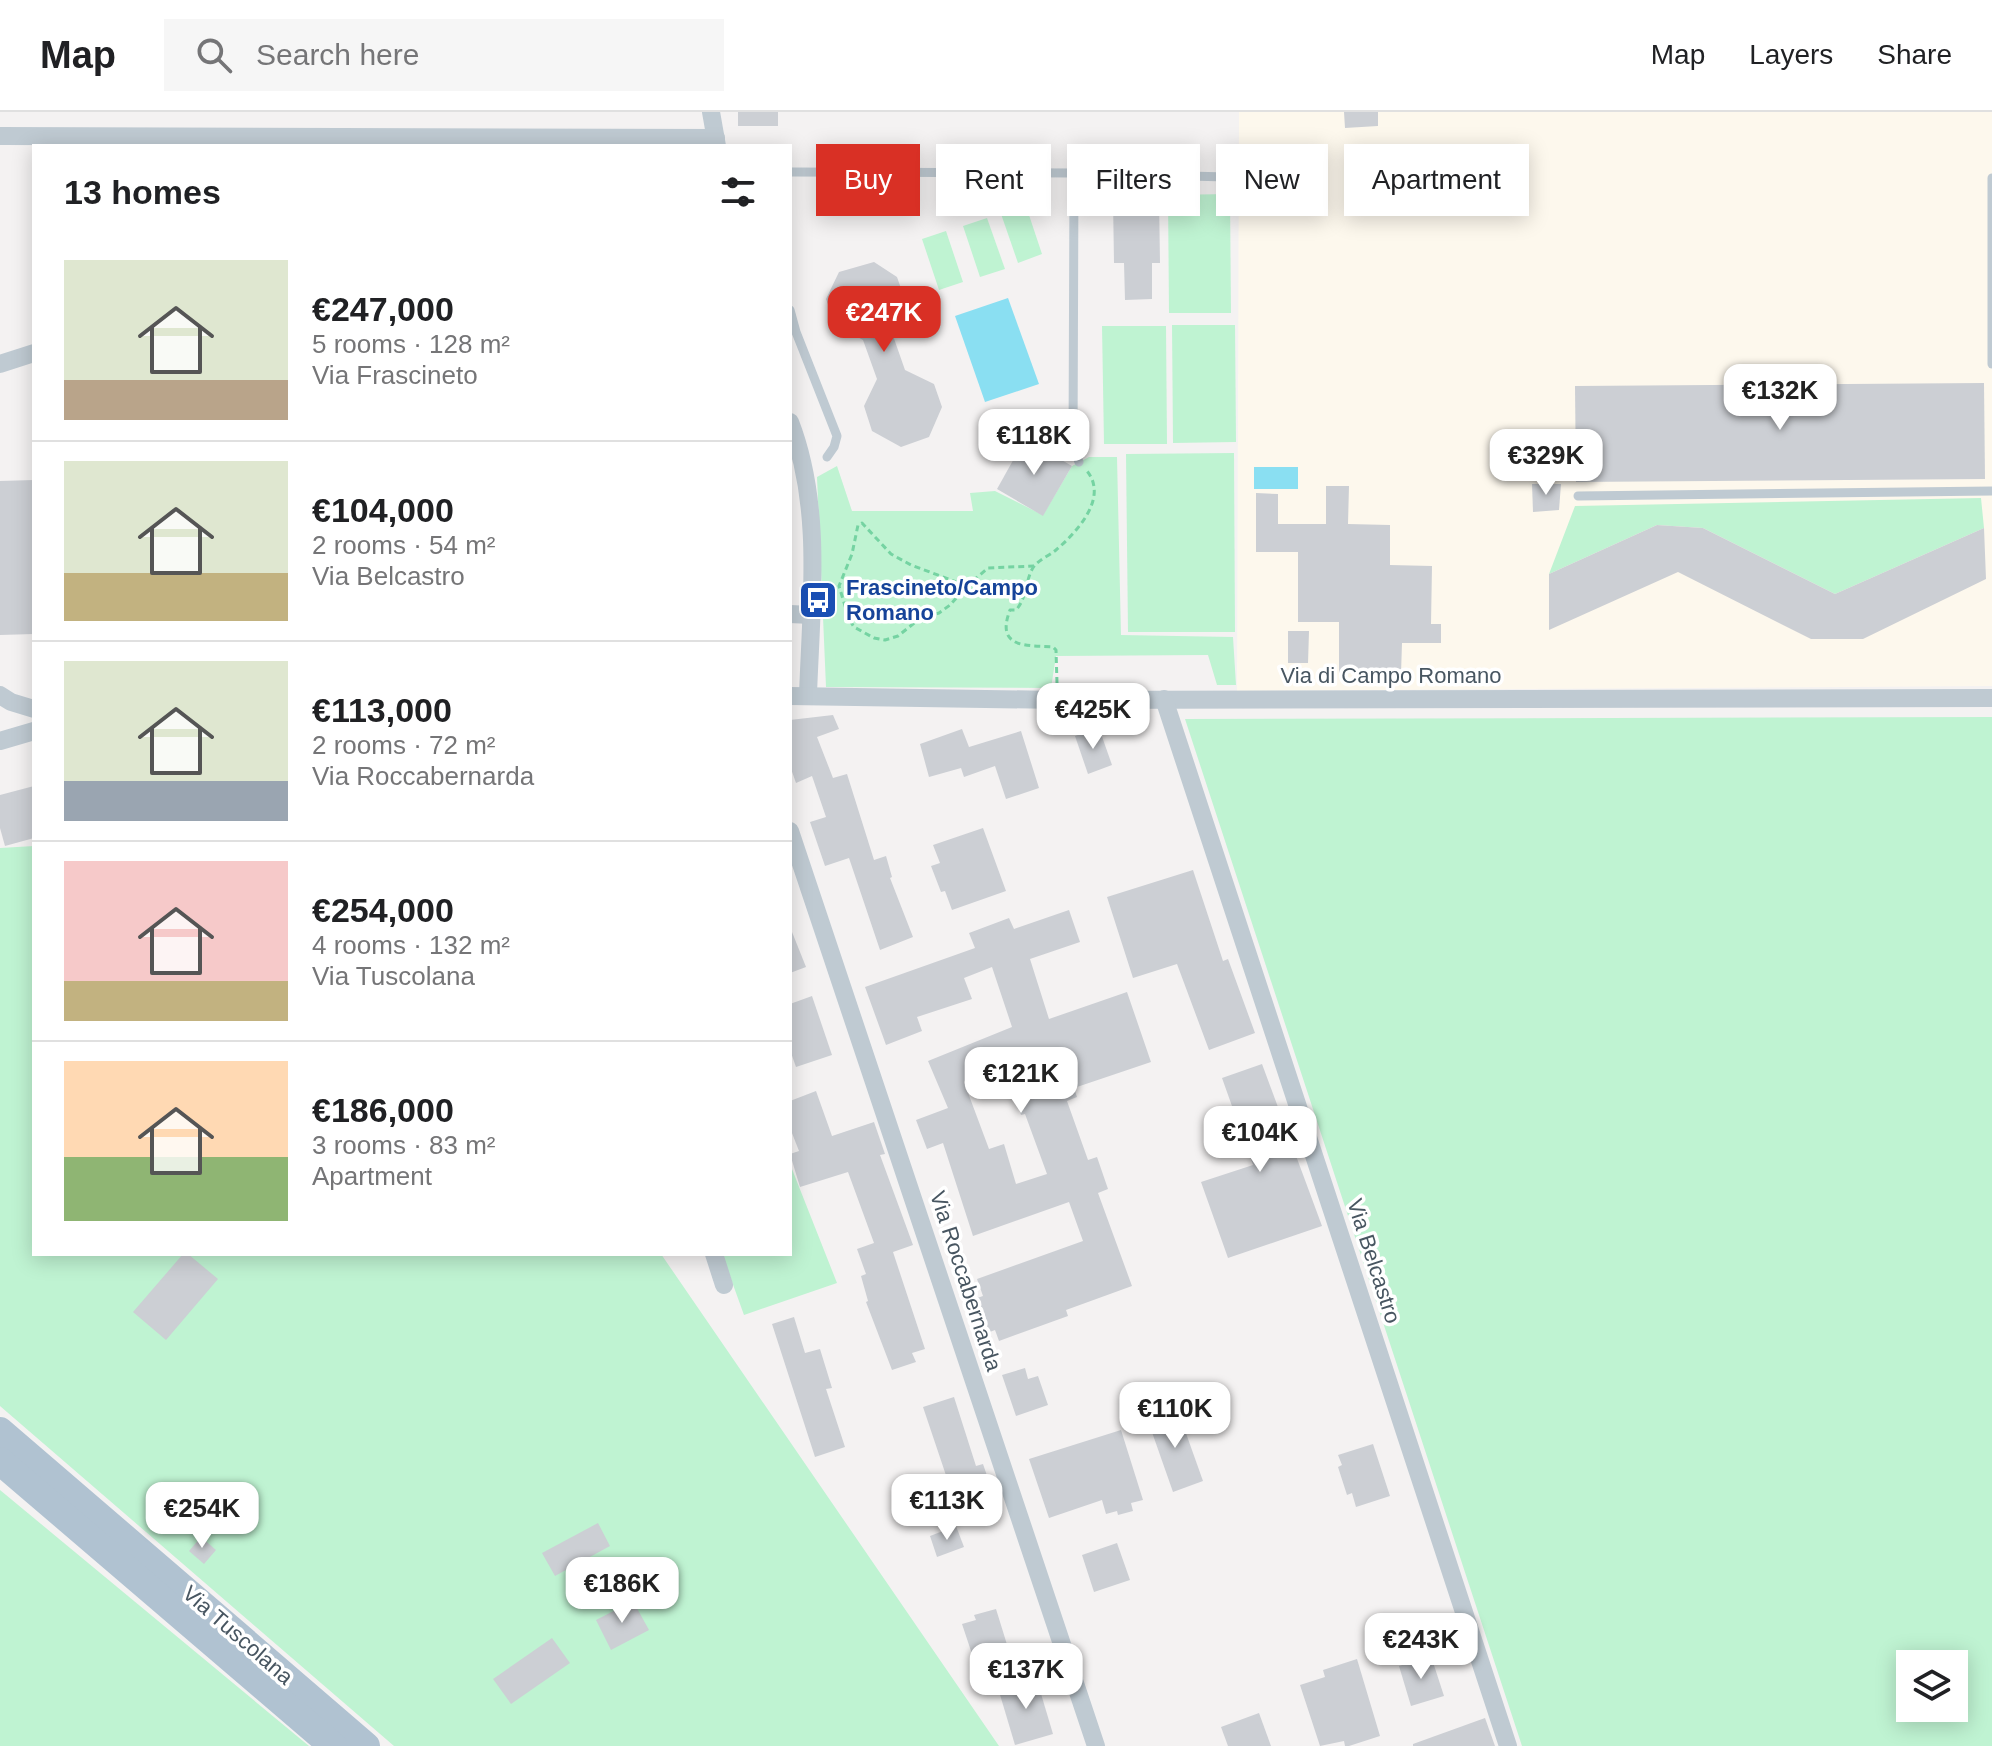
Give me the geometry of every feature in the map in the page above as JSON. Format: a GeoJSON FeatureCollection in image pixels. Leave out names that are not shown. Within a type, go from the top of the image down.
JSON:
{"type":"FeatureCollection","features":[{"type":"Feature","properties":{"kind":"main road","name":"Via Tuscolana"},"geometry":{"type":"LineString","coordinates":[[0,1431],[366,1746]]}},
{"type":"Feature","properties":{"kind":"main road","name":"Via Tuscolana"},"geometry":{"type":"LineString","coordinates":[[0,1461],[333,1746]]}},
{"type":"Feature","properties":{"kind":"street"},"geometry":{"type":"LineString","coordinates":[[0,136],[330,142],[716,142],[711,112]]}},
{"type":"Feature","properties":{"kind":"street"},"geometry":{"type":"LineString","coordinates":[[0,364],[32,354]]}},
{"type":"Feature","properties":{"kind":"street"},"geometry":{"type":"LineString","coordinates":[[792,427],[810,498],[811,615],[799,695]]}},
{"type":"Feature","properties":{"kind":"street"},"geometry":{"type":"LineString","coordinates":[[792,614],[811,615]]}},
{"type":"Feature","properties":{"kind":"street"},"geometry":{"type":"LineString","coordinates":[[0,695],[32,708]]}},
{"type":"Feature","properties":{"kind":"street","name":"Via di Campo Romano"},"geometry":{"type":"LineString","coordinates":[[799,695],[1058,700],[1992,698]]}},
{"type":"Feature","properties":{"kind":"street","name":"Via Belcastro"},"geometry":{"type":"LineString","coordinates":[[1164,699],[1508,1746]]}},
{"type":"Feature","properties":{"kind":"street"},"geometry":{"type":"LineString","coordinates":[[0,741],[32,732]]}},
{"type":"Feature","properties":{"kind":"street","name":"Via Roccabernarda"},"geometry":{"type":"LineString","coordinates":[[792,837],[1096,1746]]}},
{"type":"Feature","properties":{"kind":"street"},"geometry":{"type":"LineString","coordinates":[[715,1256],[724,1285]]}},
{"type":"Feature","properties":{"kind":"lane"},"geometry":{"type":"LineString","coordinates":[[792,172],[1067,173]]}},
{"type":"Feature","properties":{"kind":"lane"},"geometry":{"type":"LineString","coordinates":[[1992,178],[1992,364]]}},
{"type":"Feature","properties":{"kind":"lane"},"geometry":{"type":"LineString","coordinates":[[1074,216],[1073,447],[1079,462]]}},
{"type":"Feature","properties":{"kind":"lane"},"geometry":{"type":"LineString","coordinates":[[792,317],[837,436],[827,457]]}},
{"type":"Feature","properties":{"kind":"lane"},"geometry":{"type":"LineString","coordinates":[[1578,496],[1992,491]]}},
{"type":"Feature","properties":{"kind":"path"},"geometry":{"type":"LineString","coordinates":[[1058,700],[1056,650],[1053,647],[1017,644],[1007,636],[1007,615],[1022,603],[1034,566],[1074,533],[1088,514],[1094,488],[1091,477],[1079,462]]}},
{"type":"Feature","properties":{"kind":"path"},"geometry":{"type":"LineString","coordinates":[[967,586],[891,554],[862,523],[858,525],[852,554],[839,586],[854,627],[885,640],[898,636],[918,620],[950,605],[988,568],[1034,566]]}},
{"type":"Feature","properties":{"kind":"shaded area"},"geometry":{"type":"Polygon","coordinates":[[[1239,112],[1992,112],[1992,686],[1237,691],[1239,216],[1328,216],[1328,144],[1239,144],[1239,112]]]}},
{"type":"Feature","properties":{"kind":"green space"},"geometry":{"type":"Polygon","coordinates":[[[1200,194],[1216,194],[1216,216],[1230,216],[1231,313],[1169,313],[1168,216],[1200,216],[1200,194]]]}},
{"type":"Feature","properties":{"kind":"green space"},"geometry":{"type":"Polygon","coordinates":[[[1002,216],[1029,216],[1042,254],[1018,263],[1002,216]]]}},
{"type":"Feature","properties":{"kind":"green space"},"geometry":{"type":"Polygon","coordinates":[[[987,218],[1005,269],[980,277],[963,226],[987,218]]]}},
{"type":"Feature","properties":{"kind":"green space"},"geometry":{"type":"Polygon","coordinates":[[[946,231],[963,282],[939,290],[922,239],[946,231]]]}},
{"type":"Feature","properties":{"kind":"green space"},"geometry":{"type":"Polygon","coordinates":[[[1172,325],[1235,325],[1236,442],[1173,443],[1172,325]]]}},
{"type":"Feature","properties":{"kind":"green space"},"geometry":{"type":"Polygon","coordinates":[[[1102,326],[1166,326],[1167,444],[1104,444],[1102,326]]]}},
{"type":"Feature","properties":{"kind":"green space"},"geometry":{"type":"Polygon","coordinates":[[[1234,453],[1235,632],[1128,632],[1126,454],[1234,453]]]}},
{"type":"Feature","properties":{"kind":"green space"},"geometry":{"type":"Polygon","coordinates":[[[1089,457],[1117,457],[1121,635],[1233,637],[1236,685],[1217,685],[1208,655],[1056,656],[1051,688],[826,687],[817,477],[837,466],[852,511],[973,511],[970,493],[995,491],[1043,515],[1072,466],[1089,457]]]}},
{"type":"Feature","properties":{"kind":"green space"},"geometry":{"type":"Polygon","coordinates":[[[1981,498],[1984,528],[1835,594],[1703,528],[1657,525],[1549,574],[1575,506],[1981,498]]]}},
{"type":"Feature","properties":{"kind":"green space"},"geometry":{"type":"Polygon","coordinates":[[[1992,717],[1992,1746],[1522,1746],[1185,719],[1992,717]]]}},
{"type":"Feature","properties":{"kind":"green space"},"geometry":{"type":"Polygon","coordinates":[[[32,846],[32,1256],[662,1256],[999,1746],[394,1746],[0,1406],[0,848],[32,846]]]}},
{"type":"Feature","properties":{"kind":"green space"},"geometry":{"type":"Polygon","coordinates":[[[792,1169],[837,1283],[744,1315],[723,1256],[792,1256],[792,1169]]]}},
{"type":"Feature","properties":{"kind":"green space"},"geometry":{"type":"Polygon","coordinates":[[[0,1490],[309,1746],[0,1746],[0,1490]]]}},
{"type":"Feature","properties":{"kind":"water"},"geometry":{"type":"Polygon","coordinates":[[[1008,298],[1039,384],[985,402],[955,316],[1008,298]]]}},
{"type":"Feature","properties":{"kind":"water"},"geometry":{"type":"Polygon","coordinates":[[[1254,467],[1298,467],[1298,489],[1254,489],[1254,467]]]}},
{"type":"Feature","properties":{"kind":"building"},"geometry":{"type":"Polygon","coordinates":[[[738,112],[778,112],[778,126],[738,126],[738,112]]]}},
{"type":"Feature","properties":{"kind":"building"},"geometry":{"type":"Polygon","coordinates":[[[1344,112],[1378,112],[1378,126],[1345,128],[1344,112]]]}},
{"type":"Feature","properties":{"kind":"building"},"geometry":{"type":"Polygon","coordinates":[[[1113,216],[1159,216],[1160,263],[1152,263],[1152,299],[1125,300],[1124,263],[1114,263],[1113,216]]]}},
{"type":"Feature","properties":{"kind":"building"},"geometry":{"type":"Polygon","coordinates":[[[874,262],[897,277],[905,300],[891,330],[905,370],[934,384],[942,407],[929,437],[901,447],[872,431],[864,406],[877,379],[863,340],[835,324],[826,299],[839,272],[874,262]]]}},
{"type":"Feature","properties":{"kind":"building"},"geometry":{"type":"Polygon","coordinates":[[[1984,383],[1985,479],[1576,482],[1575,386],[1984,383]]]}},
{"type":"Feature","properties":{"kind":"building"},"geometry":{"type":"Polygon","coordinates":[[[1025,439],[1072,466],[1043,516],[997,489],[1025,439]]]}},
{"type":"Feature","properties":{"kind":"building"},"geometry":{"type":"Polygon","coordinates":[[[32,480],[32,634],[0,635],[0,481],[32,480]]]}},
{"type":"Feature","properties":{"kind":"building"},"geometry":{"type":"Polygon","coordinates":[[[1532,484],[1561,484],[1559,510],[1533,512],[1532,484]]]}},
{"type":"Feature","properties":{"kind":"building"},"geometry":{"type":"Polygon","coordinates":[[[1326,486],[1349,486],[1348,524],[1390,525],[1390,565],[1432,566],[1431,624],[1441,624],[1441,643],[1402,643],[1401,674],[1339,673],[1339,622],[1298,622],[1298,552],[1256,552],[1256,493],[1278,494],[1278,524],[1326,524],[1326,486]]]}},
{"type":"Feature","properties":{"kind":"building"},"geometry":{"type":"Polygon","coordinates":[[[1657,525],[1703,528],[1835,594],[1984,528],[1986,579],[1863,639],[1811,639],[1678,572],[1549,630],[1549,574],[1657,525]]]}},
{"type":"Feature","properties":{"kind":"building"},"geometry":{"type":"Polygon","coordinates":[[[1288,631],[1309,631],[1308,663],[1288,663],[1288,631]]]}},
{"type":"Feature","properties":{"kind":"building"},"geometry":{"type":"Polygon","coordinates":[[[833,715],[839,729],[817,737],[833,778],[847,774],[874,860],[886,856],[890,878],[913,937],[880,950],[849,858],[825,866],[810,822],[826,817],[812,776],[796,783],[792,772],[792,720],[833,715]]]}},
{"type":"Feature","properties":{"kind":"building"},"geometry":{"type":"Polygon","coordinates":[[[1099,728],[1112,765],[1088,774],[1075,736],[1099,728]]]}},
{"type":"Feature","properties":{"kind":"building"},"geometry":{"type":"Polygon","coordinates":[[[962,729],[969,747],[1021,731],[1039,788],[1006,799],[995,766],[964,777],[961,768],[929,777],[920,744],[962,729]]]}},
{"type":"Feature","properties":{"kind":"building"},"geometry":{"type":"Polygon","coordinates":[[[32,787],[32,839],[5,846],[0,828],[0,795],[32,787]]]}},
{"type":"Feature","properties":{"kind":"building"},"geometry":{"type":"Polygon","coordinates":[[[983,828],[1006,891],[952,910],[931,866],[940,863],[933,845],[983,828]]]}},
{"type":"Feature","properties":{"kind":"building"},"geometry":{"type":"Polygon","coordinates":[[[1193,870],[1223,961],[1228,959],[1255,1033],[1209,1050],[1177,964],[1133,978],[1107,897],[1193,870]]]}},
{"type":"Feature","properties":{"kind":"building"},"geometry":{"type":"Polygon","coordinates":[[[1069,910],[1080,942],[1030,959],[1049,1019],[1127,992],[1151,1062],[1074,1088],[1077,1097],[1067,1101],[1088,1160],[1097,1157],[1108,1189],[1098,1193],[1132,1286],[1066,1310],[1068,1316],[999,1341],[995,1330],[977,1337],[965,1302],[983,1296],[977,1279],[1083,1241],[1069,1202],[973,1236],[943,1143],[927,1149],[916,1120],[948,1108],[928,1061],[1012,1027],[992,967],[964,978],[972,999],[917,1017],[922,1031],[886,1045],[865,987],[975,948],[969,933],[1009,918],[1014,929],[1069,910]],[[1005,1065],[967,1078],[964,1082],[989,1149],[1004,1144],[1016,1184],[1047,1174],[1025,1114],[1021,1115],[1005,1065]]]}},
{"type":"Feature","properties":{"kind":"building"},"geometry":{"type":"Polygon","coordinates":[[[792,932],[806,967],[792,972],[792,932]]]}},
{"type":"Feature","properties":{"kind":"building"},"geometry":{"type":"Polygon","coordinates":[[[812,996],[832,1055],[796,1067],[792,1056],[792,1003],[812,996]]]}},
{"type":"Feature","properties":{"kind":"building"},"geometry":{"type":"Polygon","coordinates":[[[1262,1064],[1322,1226],[1228,1258],[1201,1182],[1253,1165],[1222,1078],[1262,1064]]]}},
{"type":"Feature","properties":{"kind":"building"},"geometry":{"type":"Polygon","coordinates":[[[816,1091],[832,1136],[874,1122],[885,1154],[880,1155],[913,1245],[893,1252],[925,1349],[912,1353],[916,1362],[892,1370],[866,1302],[861,1276],[866,1274],[857,1249],[874,1243],[848,1172],[800,1187],[792,1161],[792,1153],[799,1151],[792,1133],[792,1100],[816,1091]]]}},
{"type":"Feature","properties":{"kind":"building"},"geometry":{"type":"Polygon","coordinates":[[[181,1256],[190,1256],[218,1279],[166,1340],[133,1312],[181,1256]]]}},
{"type":"Feature","properties":{"kind":"building"},"geometry":{"type":"Polygon","coordinates":[[[794,1317],[805,1353],[820,1349],[832,1388],[826,1389],[845,1447],[815,1457],[772,1324],[794,1317]]]}},
{"type":"Feature","properties":{"kind":"building"},"geometry":{"type":"Polygon","coordinates":[[[1025,1368],[1028,1379],[1038,1376],[1048,1405],[1016,1416],[1002,1375],[1025,1368]]]}},
{"type":"Feature","properties":{"kind":"building"},"geometry":{"type":"Polygon","coordinates":[[[954,1397],[976,1466],[983,1464],[995,1499],[958,1511],[923,1407],[954,1397]]]}},
{"type":"Feature","properties":{"kind":"building"},"geometry":{"type":"Polygon","coordinates":[[[1177,1408],[1203,1481],[1173,1492],[1147,1418],[1177,1408]]]}},
{"type":"Feature","properties":{"kind":"building"},"geometry":{"type":"Polygon","coordinates":[[[1121,1430],[1143,1500],[1131,1503],[1133,1511],[1118,1515],[1117,1511],[1106,1514],[1102,1500],[1049,1518],[1029,1459],[1121,1430]]]}},
{"type":"Feature","properties":{"kind":"building"},"geometry":{"type":"Polygon","coordinates":[[[1373,1444],[1390,1496],[1356,1507],[1352,1493],[1347,1495],[1338,1467],[1342,1465],[1338,1455],[1373,1444]]]}},
{"type":"Feature","properties":{"kind":"building"},"geometry":{"type":"Polygon","coordinates":[[[598,1523],[610,1546],[555,1576],[542,1553],[598,1523]]]}},
{"type":"Feature","properties":{"kind":"building"},"geometry":{"type":"Polygon","coordinates":[[[956,1526],[964,1547],[937,1557],[930,1536],[956,1526]]]}},
{"type":"Feature","properties":{"kind":"building"},"geometry":{"type":"Polygon","coordinates":[[[201,1537],[216,1550],[204,1564],[189,1551],[201,1537]]]}},
{"type":"Feature","properties":{"kind":"building"},"geometry":{"type":"Polygon","coordinates":[[[1117,1543],[1130,1580],[1094,1592],[1082,1555],[1117,1543]]]}},
{"type":"Feature","properties":{"kind":"building"},"geometry":{"type":"Polygon","coordinates":[[[669,1562],[677,1578],[649,1592],[641,1576],[669,1562]]]}},
{"type":"Feature","properties":{"kind":"building"},"geometry":{"type":"Polygon","coordinates":[[[633,1601],[649,1630],[611,1650],[596,1620],[633,1601]]]}},
{"type":"Feature","properties":{"kind":"building"},"geometry":{"type":"Polygon","coordinates":[[[996,1609],[1009,1651],[981,1660],[979,1655],[973,1657],[962,1624],[976,1620],[974,1615],[996,1609]]]}},
{"type":"Feature","properties":{"kind":"building"},"geometry":{"type":"Polygon","coordinates":[[[552,1638],[570,1663],[511,1704],[493,1679],[552,1638]]]}},
{"type":"Feature","properties":{"kind":"building"},"geometry":{"type":"Polygon","coordinates":[[[1431,1656],[1444,1696],[1411,1706],[1399,1666],[1431,1656]]]}},
{"type":"Feature","properties":{"kind":"building"},"geometry":{"type":"Polygon","coordinates":[[[1357,1659],[1380,1736],[1349,1746],[1345,1746],[1344,1741],[1320,1746],[1300,1685],[1325,1677],[1323,1670],[1357,1659]]]}},
{"type":"Feature","properties":{"kind":"building"},"geometry":{"type":"Polygon","coordinates":[[[1036,1677],[1053,1734],[1015,1745],[998,1688],[1036,1677]]]}},
{"type":"Feature","properties":{"kind":"building"},"geometry":{"type":"Polygon","coordinates":[[[1259,1713],[1271,1746],[1228,1746],[1221,1727],[1259,1713]]]}},
{"type":"Feature","properties":{"kind":"building"},"geometry":{"type":"Polygon","coordinates":[[[1485,1718],[1495,1746],[1413,1746],[1413,1744],[1485,1718]]]}},
{"type":"Feature","properties":{"kind":"place","name":"Frascineto/Campo Romano"},"geometry":{"type":"Point","coordinates":[818,600]}}]}
